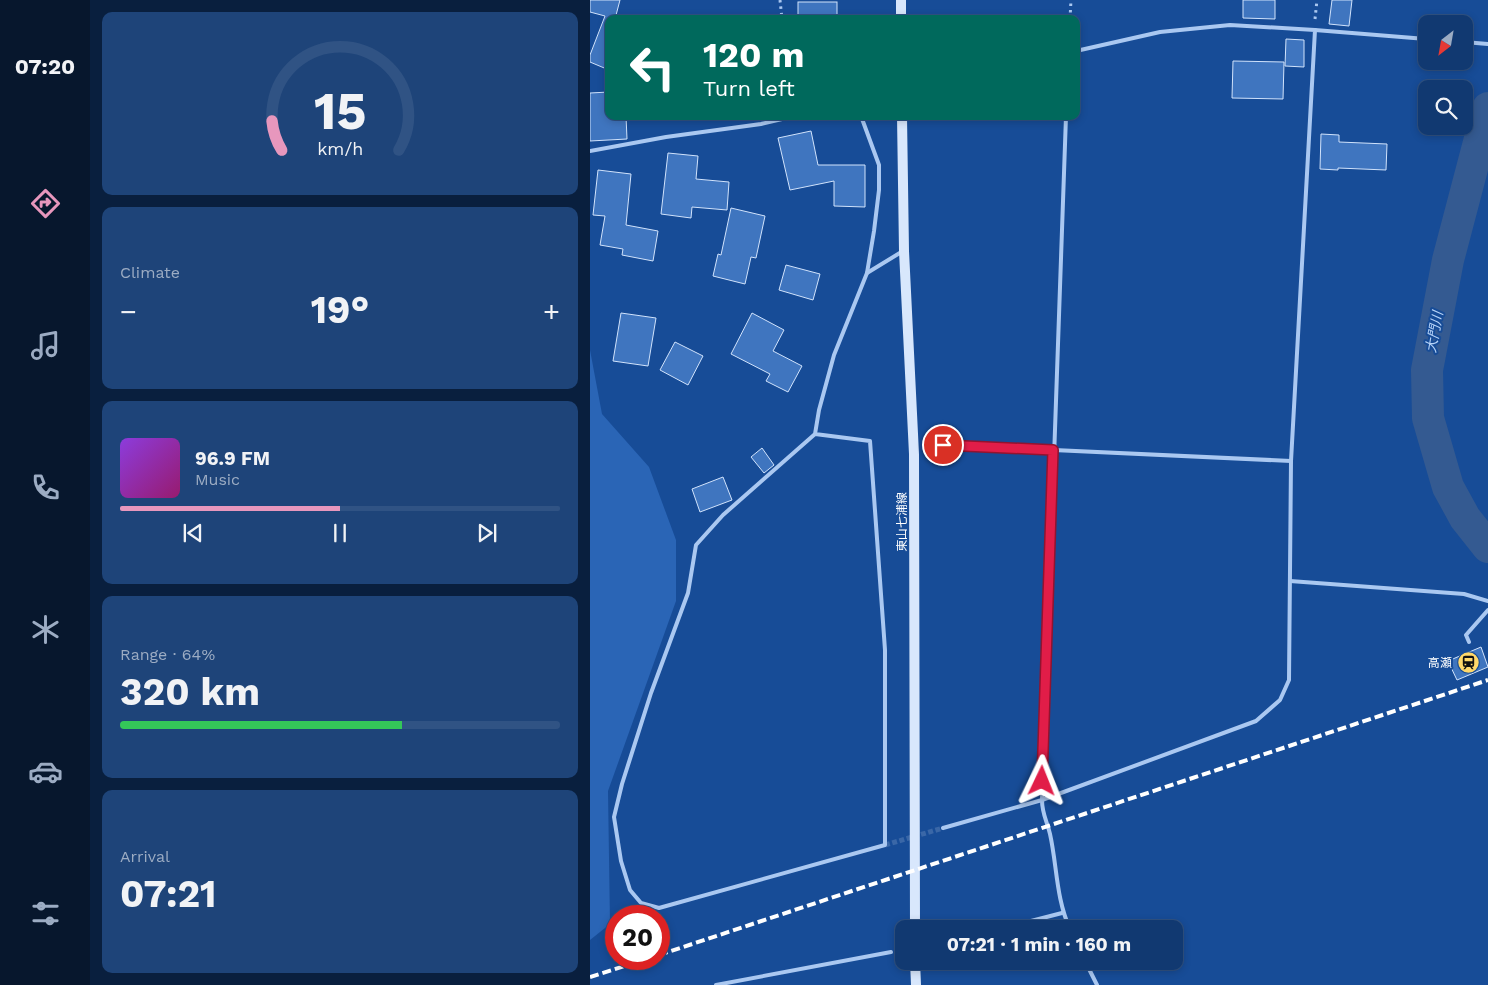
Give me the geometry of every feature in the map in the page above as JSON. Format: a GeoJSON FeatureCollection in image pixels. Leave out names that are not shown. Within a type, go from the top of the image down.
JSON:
{"type":"FeatureCollection","features":[{"type":"Feature","properties":{"kind":"main road"},"geometry":{"type":"LineString","coordinates":[[901,0],[901,15]]}},
{"type":"Feature","properties":{"kind":"main road","name":"東山七浦線"},"geometry":{"type":"LineString","coordinates":[[902,120],[904,251],[914,454],[915,920]]}},
{"type":"Feature","properties":{"kind":"main road"},"geometry":{"type":"LineString","coordinates":[[915,970],[916,985]]}},
{"type":"Feature","properties":{"kind":"lane"},"geometry":{"type":"LineString","coordinates":[[1080,50],[1160,32],[1230,25],[1418,38]]}},
{"type":"Feature","properties":{"kind":"lane"},"geometry":{"type":"LineString","coordinates":[[943,828],[1042,800],[1256,721],[1280,700],[1289,680],[1291,462],[1315,30]]}},
{"type":"Feature","properties":{"kind":"lane"},"geometry":{"type":"LineString","coordinates":[[1473,42],[1488,44]]}},
{"type":"Feature","properties":{"kind":"lane"},"geometry":{"type":"LineString","coordinates":[[590,151],[778,120]]}},
{"type":"Feature","properties":{"kind":"lane"},"geometry":{"type":"LineString","coordinates":[[815,434],[870,442],[885,650],[885,845],[659,908],[641,903],[630,890],[621,861],[614,817],[622,784],[651,693],[688,594],[696,545],[723,515],[815,434],[819,410],[834,355],[867,273],[875,222],[879,164],[863,120]]}},
{"type":"Feature","properties":{"kind":"lane"},"geometry":{"type":"LineString","coordinates":[[1066,120],[1042,800],[1042,814],[1050,834],[1062,913],[1066,920]]}},
{"type":"Feature","properties":{"kind":"lane"},"geometry":{"type":"LineString","coordinates":[[867,273],[904,251]]}},
{"type":"Feature","properties":{"kind":"lane"},"geometry":{"type":"LineString","coordinates":[[943,445],[1291,462]]}},
{"type":"Feature","properties":{"kind":"lane"},"geometry":{"type":"LineString","coordinates":[[1290,582],[1464,594],[1488,601]]}},
{"type":"Feature","properties":{"kind":"lane"},"geometry":{"type":"LineString","coordinates":[[1469,642],[1466,635],[1488,610]]}},
{"type":"Feature","properties":{"kind":"lane"},"geometry":{"type":"LineString","coordinates":[[1035,920],[1062,913]]}},
{"type":"Feature","properties":{"kind":"lane"},"geometry":{"type":"LineString","coordinates":[[716,985],[891,952]]}},
{"type":"Feature","properties":{"kind":"lane"},"geometry":{"type":"LineString","coordinates":[[1089,970],[1096,985]]}},
{"type":"Feature","properties":{"kind":"path"},"geometry":{"type":"LineString","coordinates":[[780,0],[782,15]]}},
{"type":"Feature","properties":{"kind":"path"},"geometry":{"type":"LineString","coordinates":[[1070,15],[1072,0]]}},
{"type":"Feature","properties":{"kind":"path"},"geometry":{"type":"LineString","coordinates":[[1315,30],[1317,0]]}},
{"type":"Feature","properties":{"kind":"shaded area"},"geometry":{"type":"Polygon","coordinates":[[[590,350],[602,414],[649,467],[676,540],[676,601],[608,791],[610,905],[605,905],[605,928],[590,940],[590,350]]]}},
{"type":"Feature","properties":{"kind":"building"},"geometry":{"type":"Polygon","coordinates":[[[590,0],[620,0],[616,15],[605,16],[590,12],[590,0]]]}},
{"type":"Feature","properties":{"kind":"building"},"geometry":{"type":"Polygon","coordinates":[[[1243,0],[1275,0],[1275,19],[1243,18],[1243,0]]]}},
{"type":"Feature","properties":{"kind":"building"},"geometry":{"type":"Polygon","coordinates":[[[1332,0],[1352,0],[1349,26],[1329,24],[1332,0]]]}},
{"type":"Feature","properties":{"kind":"building"},"geometry":{"type":"Polygon","coordinates":[[[798,2],[837,2],[837,15],[798,15],[798,2]]]}},
{"type":"Feature","properties":{"kind":"building"},"geometry":{"type":"Polygon","coordinates":[[[605,16],[605,68],[590,62],[590,55],[605,16]]]}},
{"type":"Feature","properties":{"kind":"building"},"geometry":{"type":"Polygon","coordinates":[[[1286,39],[1304,40],[1304,67],[1285,66],[1286,39]]]}},
{"type":"Feature","properties":{"kind":"building"},"geometry":{"type":"Polygon","coordinates":[[[1233,61],[1284,62],[1283,99],[1232,98],[1233,61]]]}},
{"type":"Feature","properties":{"kind":"building"},"geometry":{"type":"Polygon","coordinates":[[[605,92],[605,120],[626,120],[627,139],[590,141],[590,93],[605,92]]]}},
{"type":"Feature","properties":{"kind":"building"},"geometry":{"type":"Polygon","coordinates":[[[811,131],[818,165],[865,165],[865,207],[834,206],[834,181],[790,190],[778,138],[811,131]]]}},
{"type":"Feature","properties":{"kind":"building"},"geometry":{"type":"Polygon","coordinates":[[[1321,134],[1339,135],[1339,142],[1387,144],[1386,170],[1320,169],[1321,134]]]}},
{"type":"Feature","properties":{"kind":"building"},"geometry":{"type":"Polygon","coordinates":[[[668,153],[698,156],[696,179],[729,182],[727,210],[692,207],[691,218],[661,214],[668,153]]]}},
{"type":"Feature","properties":{"kind":"building"},"geometry":{"type":"Polygon","coordinates":[[[598,170],[631,174],[626,225],[658,231],[653,261],[622,255],[623,249],[600,245],[605,216],[593,215],[598,170]]]}},
{"type":"Feature","properties":{"kind":"building"},"geometry":{"type":"Polygon","coordinates":[[[731,208],[765,216],[756,258],[751,257],[745,284],[713,276],[718,254],[721,255],[731,208]]]}},
{"type":"Feature","properties":{"kind":"building"},"geometry":{"type":"Polygon","coordinates":[[[786,265],[820,274],[813,300],[779,290],[786,265]]]}},
{"type":"Feature","properties":{"kind":"building"},"geometry":{"type":"Polygon","coordinates":[[[621,313],[656,318],[648,366],[613,361],[621,313]]]}},
{"type":"Feature","properties":{"kind":"building"},"geometry":{"type":"Polygon","coordinates":[[[752,313],[784,330],[773,351],[802,366],[788,392],[766,381],[770,374],[731,354],[752,313]]]}},
{"type":"Feature","properties":{"kind":"building"},"geometry":{"type":"Polygon","coordinates":[[[675,342],[703,356],[688,385],[660,370],[675,342]]]}},
{"type":"Feature","properties":{"kind":"building"},"geometry":{"type":"Polygon","coordinates":[[[762,448],[774,465],[764,473],[751,457],[762,448]]]}},
{"type":"Feature","properties":{"kind":"building"},"geometry":{"type":"Polygon","coordinates":[[[723,477],[732,500],[700,512],[692,489],[723,477]]]}},
{"type":"Feature","properties":{"kind":"building"},"geometry":{"type":"Polygon","coordinates":[[[1481,647],[1488,667],[1457,680],[1448,661],[1481,647]]]}},
{"type":"Feature","properties":{"kind":"waterway","name":"大門川"},"geometry":{"type":"LineString","coordinates":[[1488,108],[1448,260],[1427,370],[1428,418],[1448,487],[1465,518],[1488,547]]}},
{"type":"Feature","properties":{"kind":"tunnel"},"geometry":{"type":"LineString","coordinates":[[885,845],[943,828]]}},
{"type":"Feature","properties":{"kind":"railway"},"geometry":{"type":"LineString","coordinates":[[670,951],[1488,680]]}},
{"type":"Feature","properties":{"kind":"railway"},"geometry":{"type":"LineString","coordinates":[[590,977],[612,970]]}},
{"type":"Feature","properties":{"kind":"place","name":"高瀬"},"geometry":{"type":"Point","coordinates":[1468,663]}},
{"type":"Feature","properties":{"kind":"route"},"geometry":{"type":"LineString","coordinates":[[943,445],[1053,450],[1042,781]]}}]}
